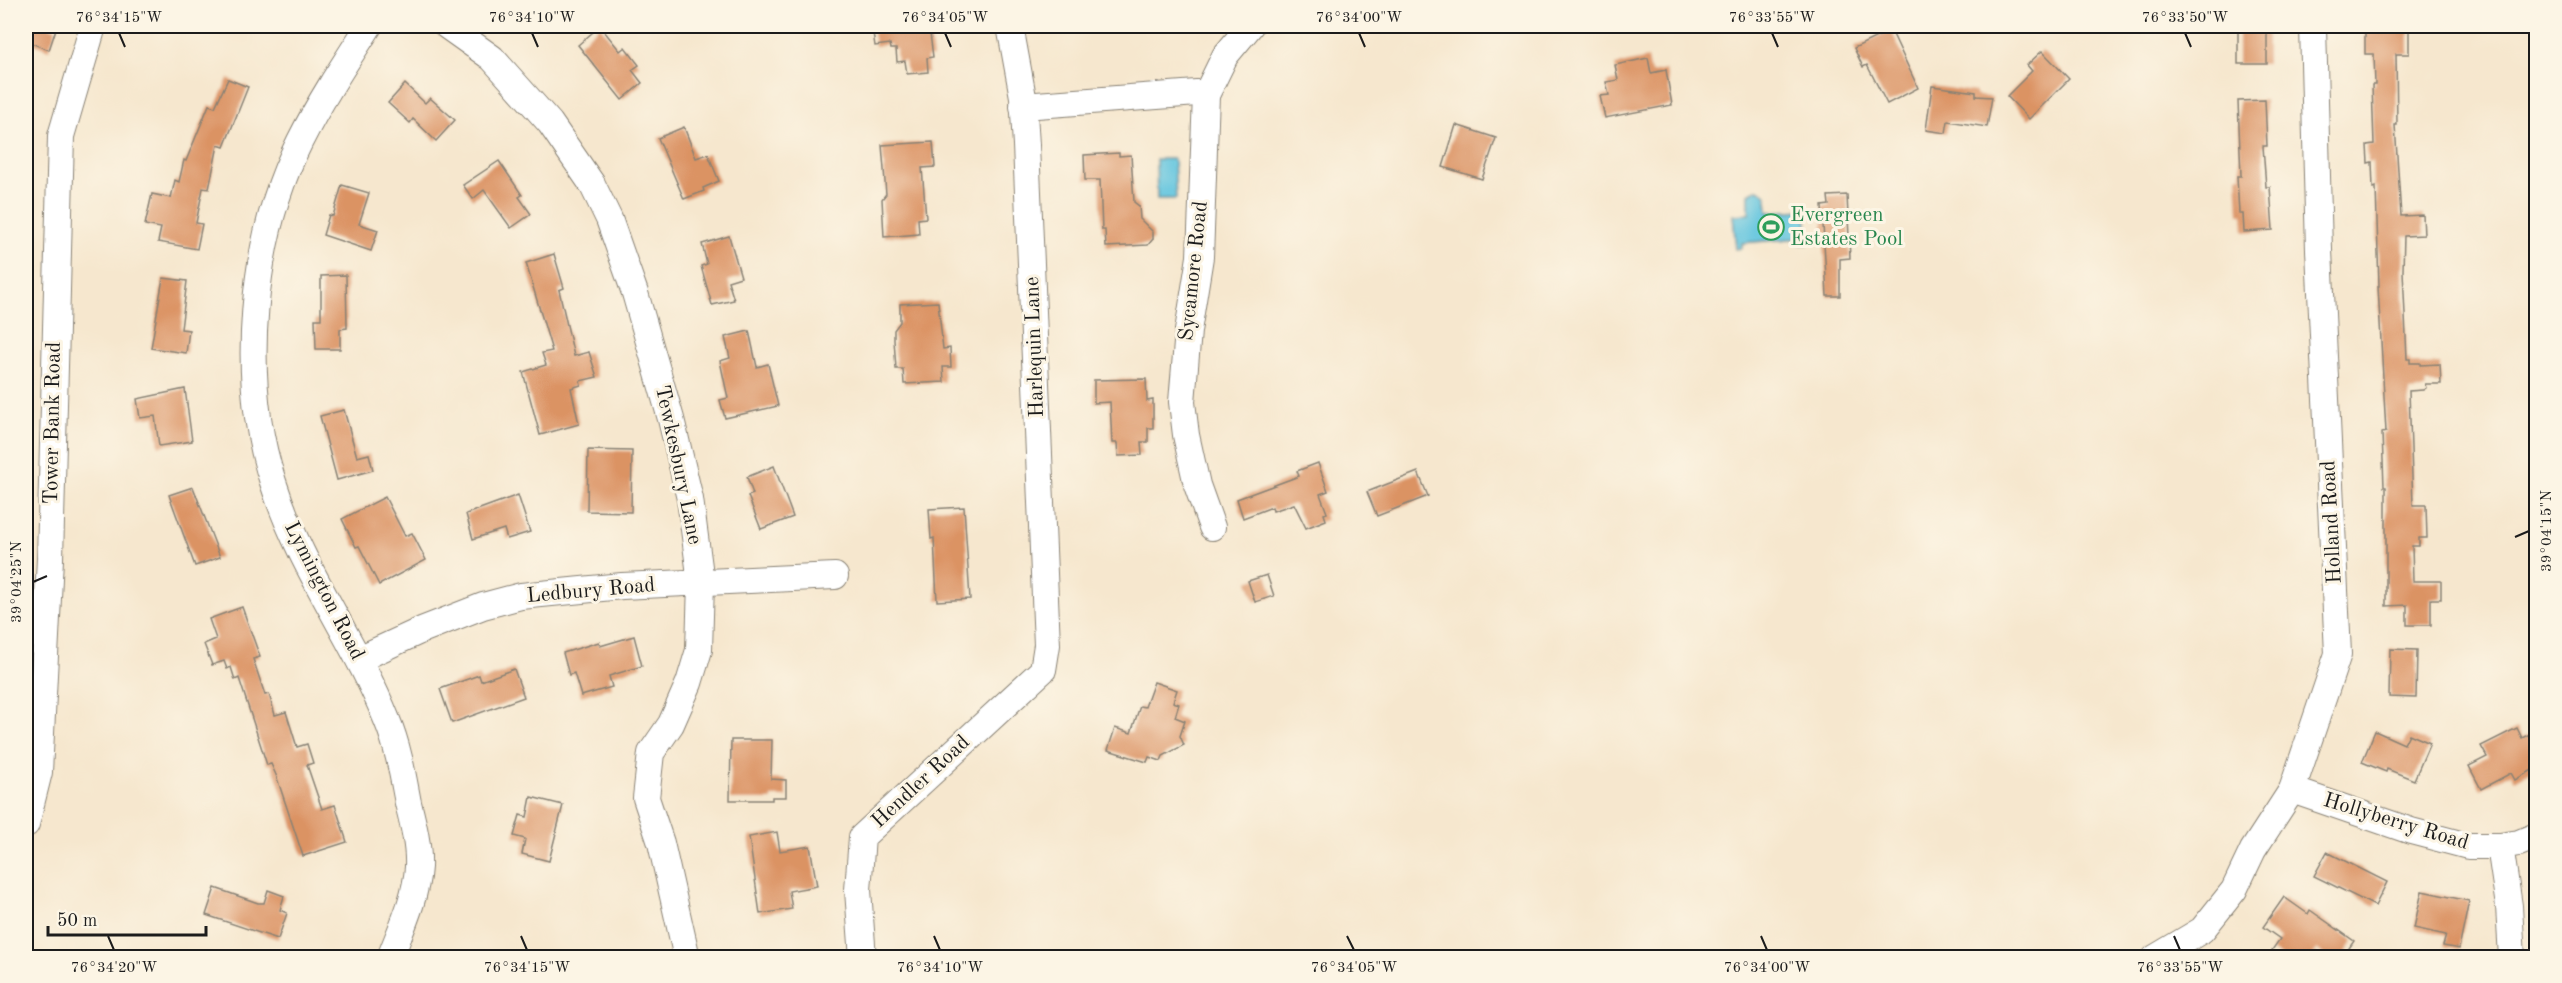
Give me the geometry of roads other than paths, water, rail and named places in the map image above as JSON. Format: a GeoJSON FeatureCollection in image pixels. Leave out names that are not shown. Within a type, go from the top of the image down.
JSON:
{"type":"FeatureCollection","features":[{"type":"Feature","properties":{"kind":"street","name":"Tower Bank Road"},"geometry":{"type":"LineString","coordinates":[[26,824],[39,772],[50,571],[61,136],[93,26]]}},
{"type":"Feature","properties":{"kind":"street","name":"Lymington Road"},"geometry":{"type":"LineString","coordinates":[[369,26],[299,142],[278,199],[257,282],[253,339],[257,408],[272,479],[310,572],[359,659],[388,722],[404,778],[418,867],[406,917],[390,957]]}},
{"type":"Feature","properties":{"kind":"street","name":"Tewkesbury Lane"},"geometry":{"type":"LineString","coordinates":[[447,26],[492,58],[550,123],[592,184],[609,219],[635,293],[671,419],[690,499],[701,582],[699,650],[689,683],[671,724],[651,753],[646,798],[661,843],[683,948],[687,957]]}},
{"type":"Feature","properties":{"kind":"street","name":"Harlequin Lane"},"geometry":{"type":"LineString","coordinates":[[1010,26],[1023,106],[1047,645],[1043,670]]}},
{"type":"Feature","properties":{"kind":"street","name":"Sycamore Road"},"geometry":{"type":"LineString","coordinates":[[1212,527],[1197,485],[1186,435],[1182,402],[1188,331],[1200,257],[1206,94],[1225,56],[1250,26]]}},
{"type":"Feature","properties":{"kind":"street","name":"Holland Road"},"geometry":{"type":"LineString","coordinates":[[2155,957],[2202,930],[2234,890],[2253,850],[2292,790],[2338,654],[2319,250],[2313,26]]}},
{"type":"Feature","properties":{"kind":"street"},"geometry":{"type":"LineString","coordinates":[[1023,106],[1206,94]]}},
{"type":"Feature","properties":{"kind":"street","name":"Ledbury Road"},"geometry":{"type":"LineString","coordinates":[[359,659],[424,629],[483,606],[521,596],[554,591],[835,576]]}},
{"type":"Feature","properties":{"kind":"street","name":"Hendler Road"},"geometry":{"type":"LineString","coordinates":[[863,957],[858,890],[862,837],[1043,670]]}},
{"type":"Feature","properties":{"kind":"street","name":"Hollyberry Road"},"geometry":{"type":"LineString","coordinates":[[2292,790],[2445,841],[2468,846],[2500,846],[2519,843],[2536,836]]}},
{"type":"Feature","properties":{"kind":"street"},"geometry":{"type":"LineString","coordinates":[[2500,846],[2509,906],[2512,957]]}},
{"type":"Feature","properties":{"kind":"water"},"geometry":{"type":"Polygon","coordinates":[[[1156,159],[1174,159],[1176,199],[1157,199],[1156,159]]]}},
{"type":"Feature","properties":{"kind":"water","name":"Evergreen Estates Pool"},"geometry":{"type":"Polygon","coordinates":[[[1757,189],[1765,195],[1768,212],[1806,210],[1808,244],[1801,244],[1801,238],[1742,243],[1742,248],[1736,249],[1733,215],[1749,214],[1749,194],[1757,189]]]}},
{"type":"Feature","properties":{"kind":"place","name":"Evergreen Estates Pool"},"geometry":{"type":"Point","coordinates":[1771,227]}}]}
